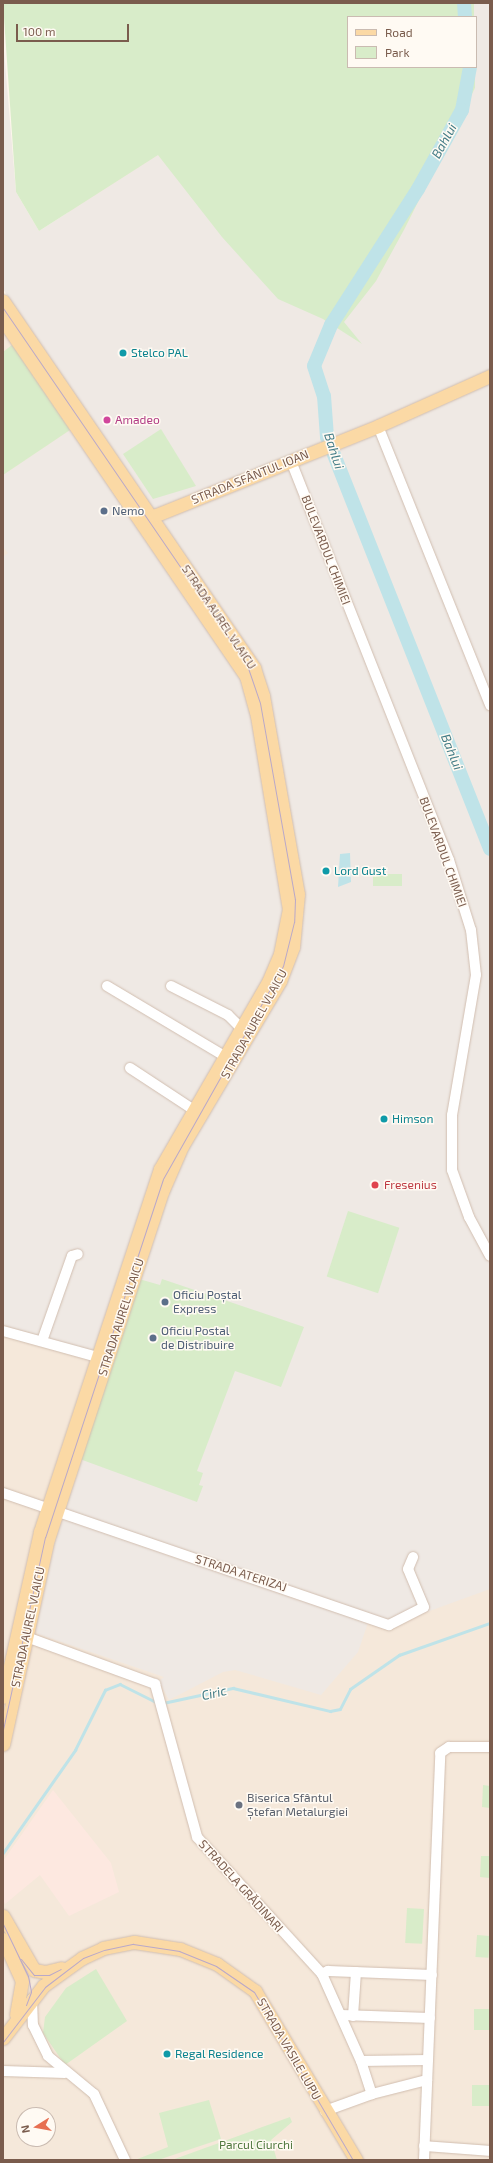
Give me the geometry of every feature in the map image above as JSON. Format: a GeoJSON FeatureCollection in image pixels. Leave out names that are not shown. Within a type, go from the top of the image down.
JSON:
{"type":"FeatureCollection","features":[{"type":"Feature","properties":{"kind":"main road","name":"STRADA AUREL VLAICU"},"geometry":{"type":"LineString","coordinates":[[3,301],[241,666],[254,699],[286,873],[288,909],[276,965],[242,1030],[230,1059],[212,1095],[197,1112],[160,1169],[102,1358],[52,1508],[22,1635],[3,1744]]}},
{"type":"Feature","properties":{"kind":"main road","name":"STRADA AUREL VLAICU"},"geometry":{"type":"LineString","coordinates":[[3,320],[147,521],[246,654],[260,683],[297,883],[298,918],[287,965],[230,1059]]}},
{"type":"Feature","properties":{"kind":"main road","name":"STRADA SFÂNTUL IOAN"},"geometry":{"type":"LineString","coordinates":[[147,521],[378,426],[490,376]]}},
{"type":"Feature","properties":{"kind":"main road","name":"STRADA AUREL VLAICU"},"geometry":{"type":"LineString","coordinates":[[3,1697],[22,1635]]}},
{"type":"Feature","properties":{"kind":"main road"},"geometry":{"type":"LineString","coordinates":[[3,1916],[29,1965],[45,1972],[68,1967]]}},
{"type":"Feature","properties":{"kind":"main road"},"geometry":{"type":"LineString","coordinates":[[3,1940],[22,1981],[15,2021]]}},
{"type":"Feature","properties":{"kind":"main road","name":"STRADA VASILE LUPU"},"geometry":{"type":"LineString","coordinates":[[3,2038],[32,1999],[68,1967],[103,1948],[134,1942],[180,1949],[217,1964],[255,1991],[325,2111],[356,2160]]}},
{"type":"Feature","properties":{"kind":"street"},"geometry":{"type":"LineString","coordinates":[[378,426],[490,705]]}},
{"type":"Feature","properties":{"kind":"street","name":"BULEVARDUL CHIMIEI"},"geometry":{"type":"LineString","coordinates":[[291,461],[449,860],[471,930],[476,975],[452,1114],[452,1170],[469,1216],[490,1256]]}},
{"type":"Feature","properties":{"kind":"street"},"geometry":{"type":"LineString","coordinates":[[107,986],[230,1059]]}},
{"type":"Feature","properties":{"kind":"street"},"geometry":{"type":"LineString","coordinates":[[171,986],[228,1015],[242,1030]]}},
{"type":"Feature","properties":{"kind":"street"},"geometry":{"type":"LineString","coordinates":[[130,1068],[197,1112]]}},
{"type":"Feature","properties":{"kind":"street"},"geometry":{"type":"LineString","coordinates":[[42,1341],[72,1256],[78,1254]]}},
{"type":"Feature","properties":{"kind":"street"},"geometry":{"type":"LineString","coordinates":[[3,1332],[42,1341],[102,1358]]}},
{"type":"Feature","properties":{"kind":"street","name":"STRADA ATERIZAJ"},"geometry":{"type":"LineString","coordinates":[[3,1493],[52,1508],[389,1625],[424,1607],[408,1569],[413,1557]]}},
{"type":"Feature","properties":{"kind":"street","name":"STRADELA GRĂDINARI"},"geometry":{"type":"LineString","coordinates":[[22,1635],[146,1678],[155,1684],[161,1696],[197,1837],[322,1974],[361,2061],[372,2094]]}},
{"type":"Feature","properties":{"kind":"street"},"geometry":{"type":"LineString","coordinates":[[424,2160],[440,1753],[449,1747],[490,1747]]}},
{"type":"Feature","properties":{"kind":"street"},"geometry":{"type":"LineString","coordinates":[[322,1974],[356,1972],[432,1975]]}},
{"type":"Feature","properties":{"kind":"street"},"geometry":{"type":"LineString","coordinates":[[353,2016],[356,1972]]}},
{"type":"Feature","properties":{"kind":"street"},"geometry":{"type":"LineString","coordinates":[[32,1999],[33,2025],[48,2056],[65,2074],[86,2085],[98,2099],[125,2160]]}},
{"type":"Feature","properties":{"kind":"street"},"geometry":{"type":"LineString","coordinates":[[341,2015],[430,2018]]}},
{"type":"Feature","properties":{"kind":"street"},"geometry":{"type":"LineString","coordinates":[[15,2021],[33,2025]]}},
{"type":"Feature","properties":{"kind":"street"},"geometry":{"type":"LineString","coordinates":[[361,2061],[428,2060]]}},
{"type":"Feature","properties":{"kind":"street"},"geometry":{"type":"LineString","coordinates":[[3,2071],[65,2074]]}},
{"type":"Feature","properties":{"kind":"street"},"geometry":{"type":"LineString","coordinates":[[325,2111],[372,2094],[427,2080]]}},
{"type":"Feature","properties":{"kind":"street"},"geometry":{"type":"LineString","coordinates":[[424,2146],[490,2151]]}},
{"type":"Feature","properties":{"kind":"shaded area"},"geometry":{"type":"Polygon","coordinates":[[[474,3],[490,3],[490,2160],[3,2160],[3,335],[165,31],[299,385],[475,88],[475,68],[477,68],[477,16],[474,16],[474,3]]]}},
{"type":"Feature","properties":{"kind":"shaded area"},"geometry":{"type":"Polygon","coordinates":[[[474,3],[490,3],[490,1589],[391,1625],[370,1617],[358,1652],[321,1695],[235,1670],[223,1672],[169,1700],[159,1681],[164,1677],[38,1634],[29,1617],[50,1561],[59,1517],[110,1358],[3,1325],[3,557],[8,553],[3,547],[3,475],[88,418],[3,289],[3,39],[16,192],[39,231],[158,155],[244,259],[361,343],[343,322],[376,281],[475,88],[475,68],[477,68],[477,16],[474,16],[474,3]]]}},
{"type":"Feature","properties":{"kind":"shaded area"},"geometry":{"type":"Polygon","coordinates":[[[53,1790],[111,1863],[119,1892],[69,1916],[40,1875],[5,1904],[3,1899],[3,1861],[53,1790]]]}},
{"type":"Feature","properties":{"kind":"green space"},"geometry":{"type":"Polygon","coordinates":[[[3,3],[474,3],[474,16],[347,16],[347,68],[475,68],[475,88],[405,228],[376,281],[344,322],[362,344],[323,319],[278,299],[222,237],[158,155],[39,231],[16,192],[3,3]]]}},
{"type":"Feature","properties":{"kind":"green space"},"geometry":{"type":"Polygon","coordinates":[[[12,345],[70,430],[3,475],[3,352],[12,345]]]}},
{"type":"Feature","properties":{"kind":"green space"},"geometry":{"type":"Polygon","coordinates":[[[161,429],[196,486],[153,499],[123,454],[161,429]]]}},
{"type":"Feature","properties":{"kind":"green space"},"geometry":{"type":"Polygon","coordinates":[[[373,874],[402,874],[402,886],[373,886],[373,874]]]}},
{"type":"Feature","properties":{"kind":"green space"},"geometry":{"type":"Polygon","coordinates":[[[348,1211],[399,1228],[378,1293],[327,1277],[348,1211]]]}},
{"type":"Feature","properties":{"kind":"green space"},"geometry":{"type":"Polygon","coordinates":[[[139,1279],[160,1285],[162,1279],[304,1327],[281,1387],[235,1371],[197,1471],[203,1473],[199,1485],[203,1486],[197,1502],[77,1458],[139,1279]]]}},
{"type":"Feature","properties":{"kind":"green space"},"geometry":{"type":"Polygon","coordinates":[[[483,1785],[490,1786],[490,1808],[482,1807],[483,1785]]]}},
{"type":"Feature","properties":{"kind":"green space"},"geometry":{"type":"Polygon","coordinates":[[[481,1856],[490,1856],[490,1878],[480,1877],[481,1856]]]}},
{"type":"Feature","properties":{"kind":"green space"},"geometry":{"type":"Polygon","coordinates":[[[407,1908],[424,1909],[422,1944],[405,1943],[407,1908]]]}},
{"type":"Feature","properties":{"kind":"green space"},"geometry":{"type":"Polygon","coordinates":[[[477,1935],[490,1936],[488,1958],[475,1957],[477,1935]]]}},
{"type":"Feature","properties":{"kind":"green space"},"geometry":{"type":"Polygon","coordinates":[[[96,1969],[127,2021],[65,2065],[43,2033],[45,2017],[66,1988],[96,1969]]]}},
{"type":"Feature","properties":{"kind":"green space"},"geometry":{"type":"Polygon","coordinates":[[[474,2009],[490,2009],[490,2030],[474,2030],[474,2009]]]}},
{"type":"Feature","properties":{"kind":"green space"},"geometry":{"type":"Polygon","coordinates":[[[472,2085],[490,2085],[490,2106],[472,2106],[472,2085]]]}},
{"type":"Feature","properties":{"kind":"green space"},"geometry":{"type":"Polygon","coordinates":[[[209,2100],[221,2139],[158,2160],[135,2160],[168,2147],[159,2113],[209,2100]]]}},
{"type":"Feature","properties":{"kind":"green space","name":"Parcul Ciurchi"},"geometry":{"type":"Polygon","coordinates":[[[290,2117],[292,2122],[271,2140],[277,2160],[172,2160],[290,2117]]]}},
{"type":"Feature","properties":{"kind":"water"},"geometry":{"type":"Polygon","coordinates":[[[350,853],[351,882],[338,887],[340,854],[350,853]]]}},
{"type":"Feature","properties":{"kind":"waterway","name":"Bahlui"},"geometry":{"type":"LineString","coordinates":[[464,3],[465,16]]}},
{"type":"Feature","properties":{"kind":"waterway","name":"Bahlui"},"geometry":{"type":"LineString","coordinates":[[470,68],[462,110],[418,189],[331,325],[314,366],[324,396],[327,437],[490,849]]}},
{"type":"Feature","properties":{"kind":"waterway","name":"Ciric"},"geometry":{"type":"LineString","coordinates":[[163,1703],[233,1688],[330,1711],[340,1709],[350,1689],[399,1655],[490,1623]]}},
{"type":"Feature","properties":{"kind":"waterway","name":"Ciric"},"geometry":{"type":"LineString","coordinates":[[3,1853],[75,1750],[105,1690],[120,1684],[158,1703]]}},
{"type":"Feature","properties":{"kind":"tram line"},"geometry":{"type":"LineString","coordinates":[[3,308],[247,665],[260,703],[295,899],[294,922],[283,966],[163,1179],[45,1537],[3,1729]]}},
{"type":"Feature","properties":{"kind":"tram line"},"geometry":{"type":"LineString","coordinates":[[3,1924],[28,1976],[31,1992],[26,2005]]}},
{"type":"Feature","properties":{"kind":"tram line"},"geometry":{"type":"LineString","coordinates":[[3,2042],[45,1987],[83,1958],[104,1950],[133,1944],[179,1951],[216,1966],[254,1992],[353,2160]]}},
{"type":"Feature","properties":{"kind":"tram line"},"geometry":{"type":"LineString","coordinates":[[21,1959],[34,1975],[49,1975],[61,1969]]}},
{"type":"Feature","properties":{"kind":"place","name":"Stelco PAL"},"geometry":{"type":"Point","coordinates":[123,353]}},
{"type":"Feature","properties":{"kind":"place","name":"Amadeo"},"geometry":{"type":"Point","coordinates":[107,420]}},
{"type":"Feature","properties":{"kind":"place","name":"Nemo"},"geometry":{"type":"Point","coordinates":[104,511]}},
{"type":"Feature","properties":{"kind":"place","name":"Lord Gust"},"geometry":{"type":"Point","coordinates":[326,871]}},
{"type":"Feature","properties":{"kind":"place","name":"Himson"},"geometry":{"type":"Point","coordinates":[384,1119]}},
{"type":"Feature","properties":{"kind":"place","name":"Fresenius"},"geometry":{"type":"Point","coordinates":[375,1185]}},
{"type":"Feature","properties":{"kind":"place","name":"Oficiu Poștal Express"},"geometry":{"type":"Point","coordinates":[165,1302]}},
{"type":"Feature","properties":{"kind":"place","name":"Oficiu Postal de Distribuire"},"geometry":{"type":"Point","coordinates":[153,1338]}},
{"type":"Feature","properties":{"kind":"place","name":"Biserica Sfântul Ștefan Metalurgiei"},"geometry":{"type":"Point","coordinates":[239,1805]}},
{"type":"Feature","properties":{"kind":"place","name":"Regal Residence"},"geometry":{"type":"Point","coordinates":[167,2054]}}]}
